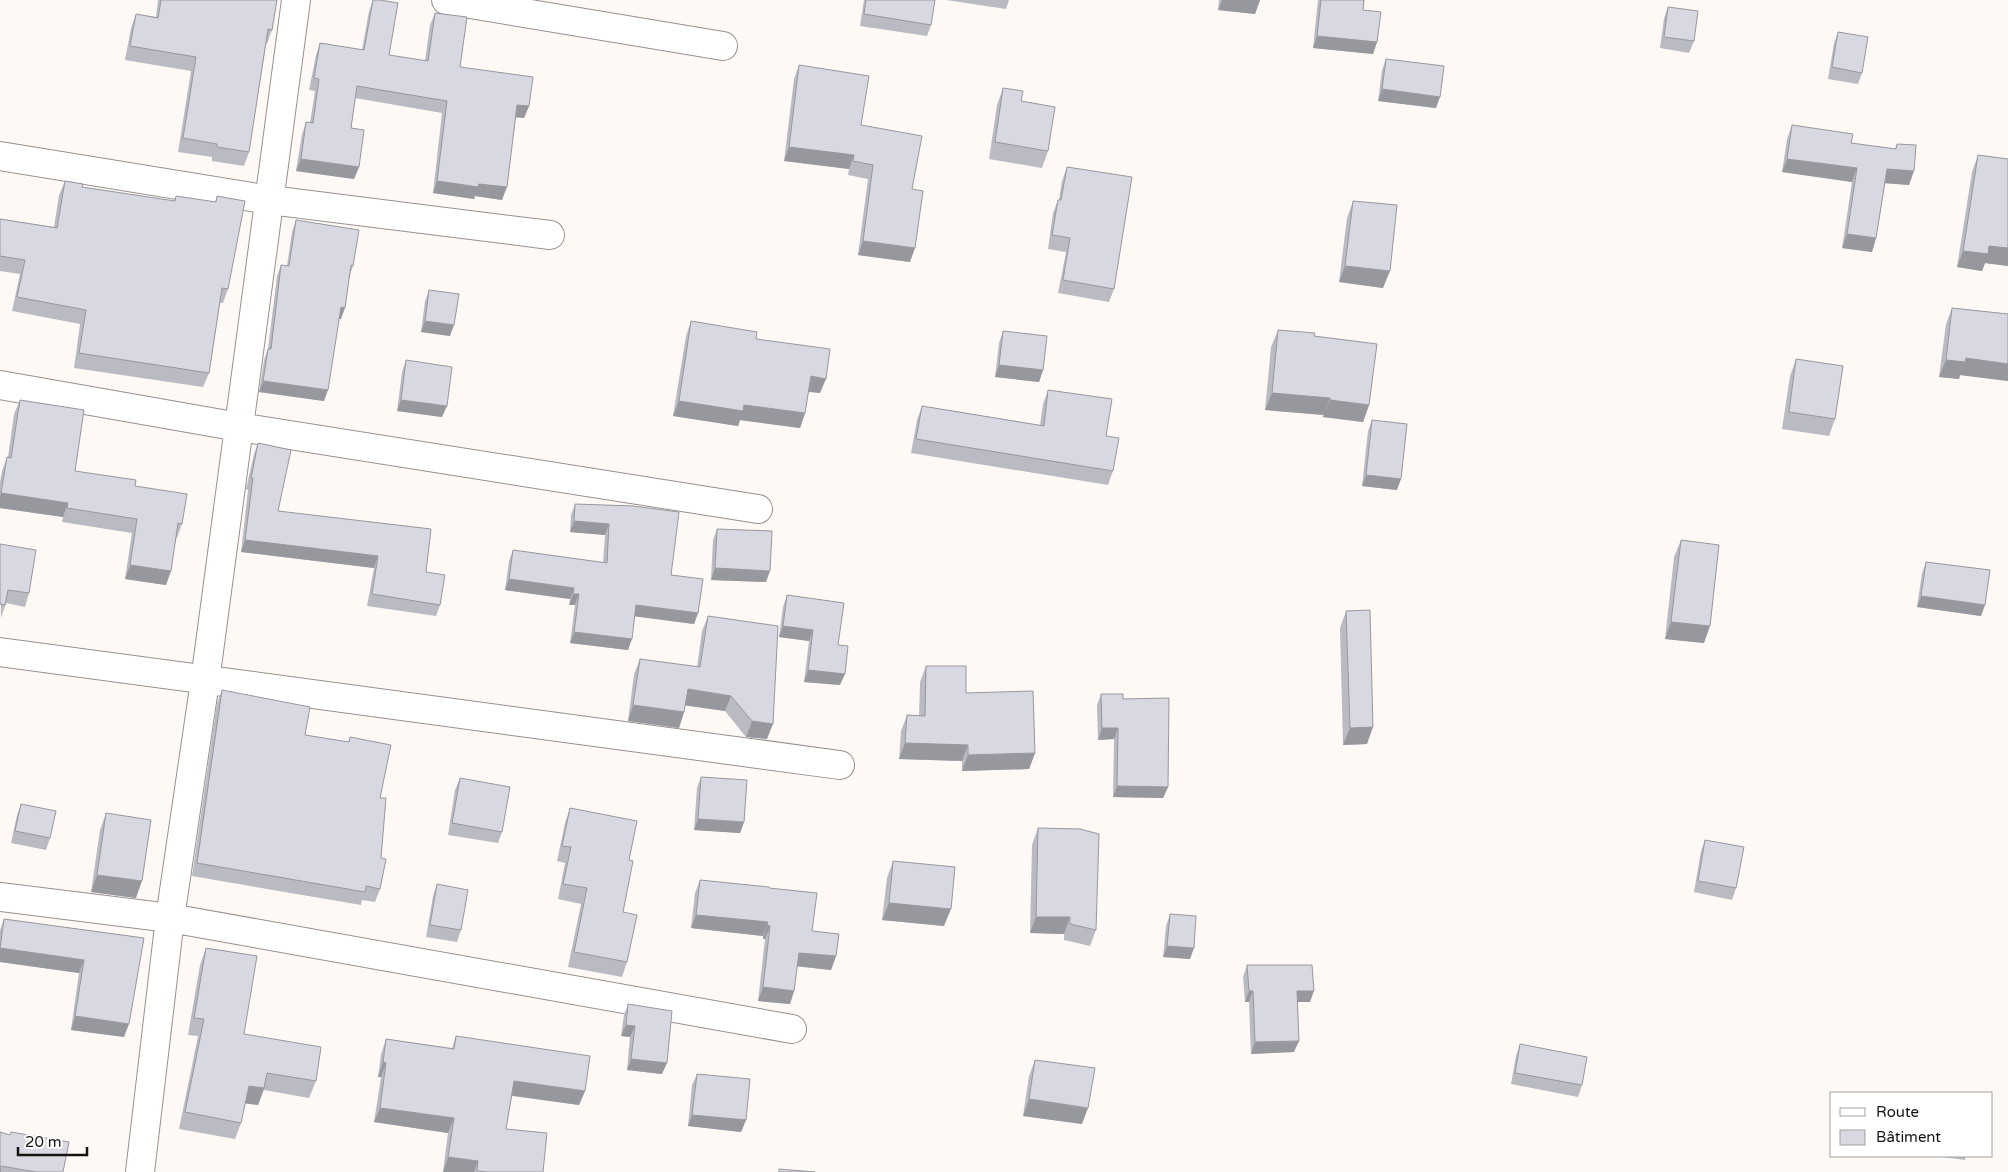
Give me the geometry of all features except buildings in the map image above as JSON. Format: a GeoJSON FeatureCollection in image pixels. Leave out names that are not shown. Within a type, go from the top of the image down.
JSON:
{"type":"FeatureCollection","features":[{"type":"Feature","properties":{"kind":"street"},"geometry":{"type":"LineString","coordinates":[[140,1172],[170,918],[205,681],[296,0]]}},
{"type":"Feature","properties":{"kind":"street"},"geometry":{"type":"LineString","coordinates":[[446,0],[723,46]]}},
{"type":"Feature","properties":{"kind":"street"},"geometry":{"type":"LineString","coordinates":[[0,156],[270,200],[550,235]]}},
{"type":"Feature","properties":{"kind":"street"},"geometry":{"type":"LineString","coordinates":[[0,385],[239,427],[758,509]]}},
{"type":"Feature","properties":{"kind":"street"},"geometry":{"type":"LineString","coordinates":[[0,652],[840,765]]}},
{"type":"Feature","properties":{"kind":"street"},"geometry":{"type":"LineString","coordinates":[[0,897],[170,918],[792,1029]]}}]}
